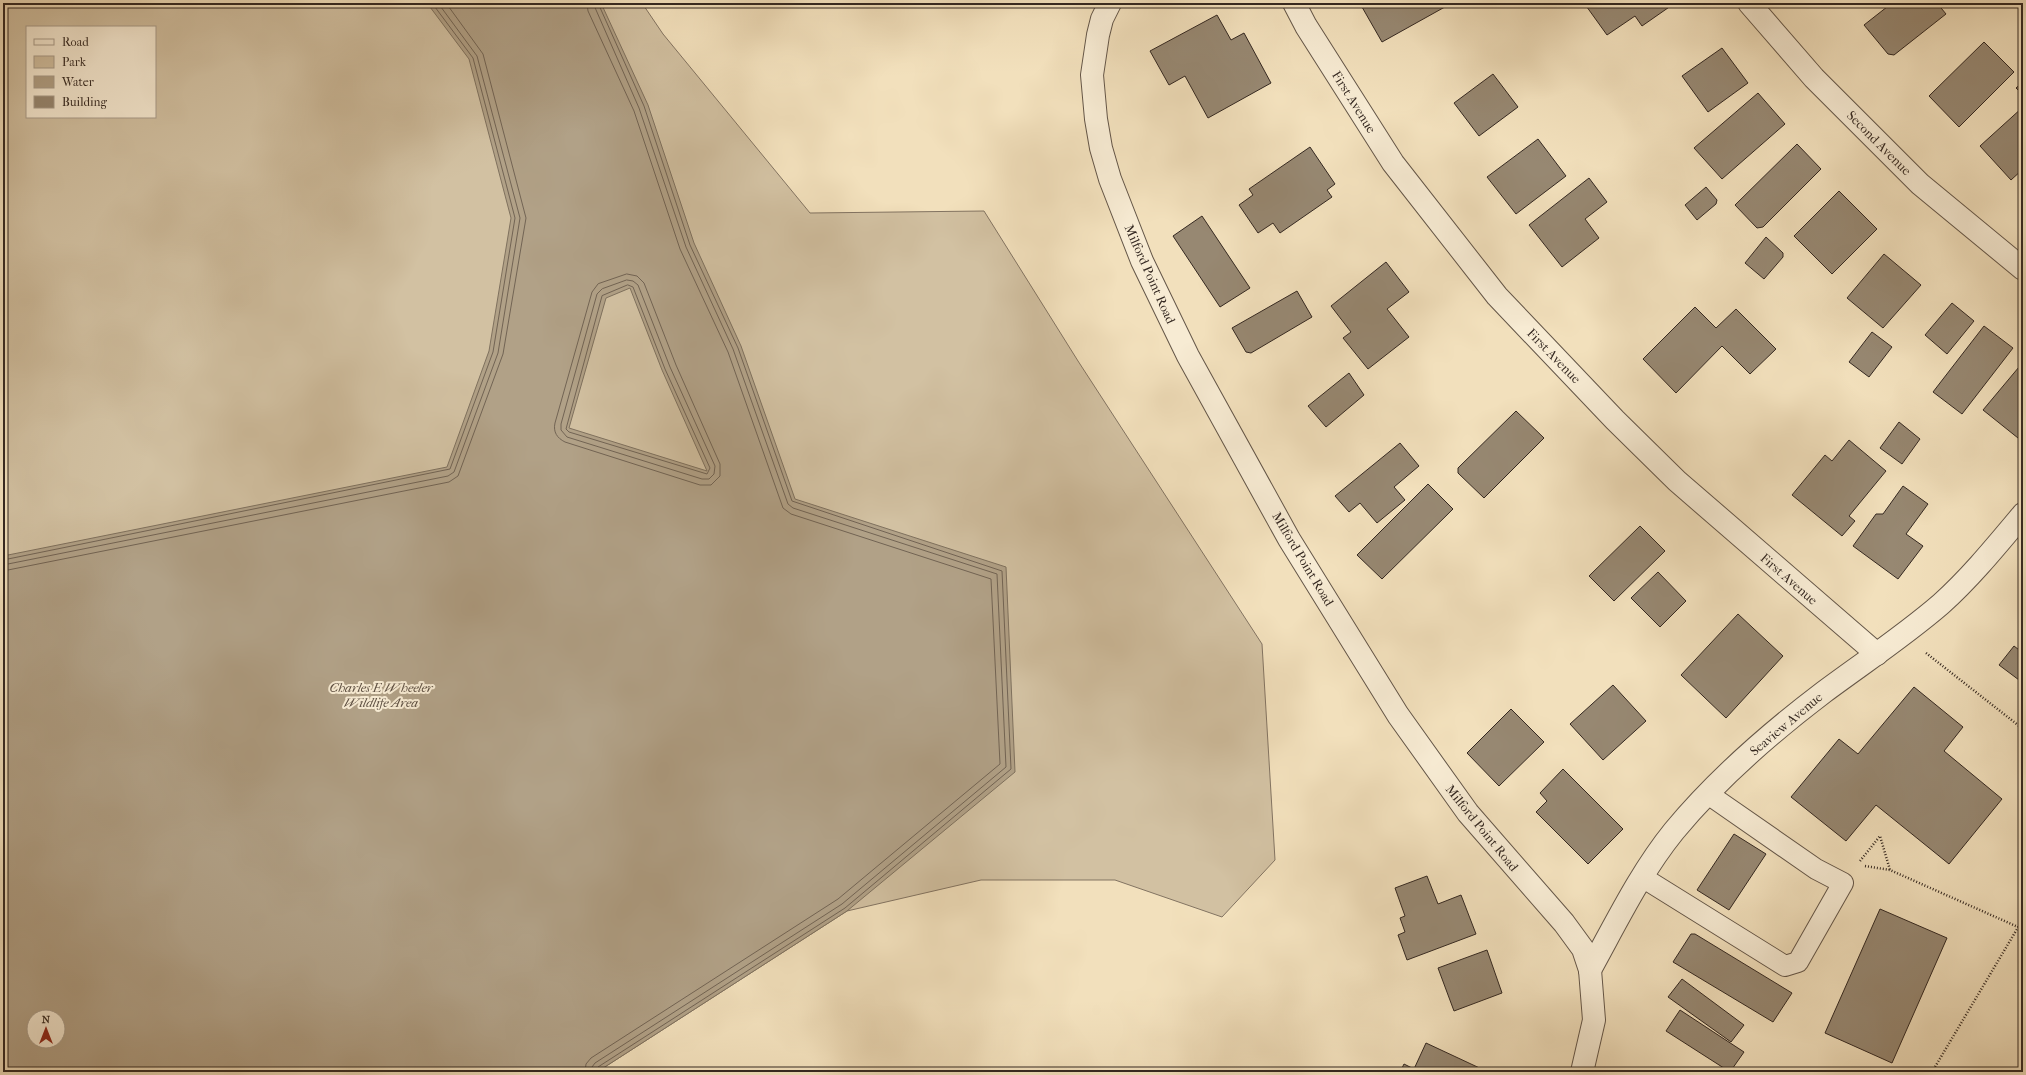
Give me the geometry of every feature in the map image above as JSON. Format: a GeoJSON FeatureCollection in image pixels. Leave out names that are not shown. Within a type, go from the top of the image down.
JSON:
{"type":"FeatureCollection","features":[{"type":"Feature","properties":{"kind":"street","name":"Milford Point Road"},"geometry":{"type":"LineString","coordinates":[[1110,3],[1102,19],[1092,75],[1096,119],[1101,148],[1110,179],[1142,261],[1188,356],[1289,538],[1398,715],[1468,813],[1564,923],[1583,949],[1590,970],[1594,1020],[1582,1072]]}},
{"type":"Feature","properties":{"kind":"street","name":"First Avenue"},"geometry":{"type":"LineString","coordinates":[[1294,3],[1306,26],[1393,163],[1497,296],[1615,420],[1677,481],[1742,539],[1877,654]]}},
{"type":"Feature","properties":{"kind":"street","name":"Second Avenue"},"geometry":{"type":"LineString","coordinates":[[1749,3],[1814,78],[1920,184],[2023,269]]}},
{"type":"Feature","properties":{"kind":"street","name":"Seaview Avenue"},"geometry":{"type":"LineString","coordinates":[[1590,970],[1642,877],[1674,831],[1708,794],[1769,736],[1941,603],[1977,568],[2023,514]]}},
{"type":"Feature","properties":{"kind":"lane"},"geometry":{"type":"LineString","coordinates":[[1642,877],[1785,966],[1798,962],[1843,883],[1816,869],[1708,794]]}},
{"type":"Feature","properties":{"kind":"path"},"geometry":{"type":"LineString","coordinates":[[1929,656],[2023,729]]}},
{"type":"Feature","properties":{"kind":"path"},"geometry":{"type":"LineString","coordinates":[[1890,870],[1880,836],[1857,864],[1890,870],[2018,927]]}},
{"type":"Feature","properties":{"kind":"path"},"geometry":{"type":"LineString","coordinates":[[1932,1072],[2023,919]]}},
{"type":"Feature","properties":{"kind":"green space","name":"Charles E Wheeler Wildlife Area"},"geometry":{"type":"Polygon","coordinates":[[[3,3],[642,3],[663,34],[810,213],[984,211],[1078,361],[1262,644],[1275,860],[1222,917],[1115,880],[981,880],[847,911],[597,1072],[3,1072],[3,3]]]}},
{"type":"Feature","properties":{"kind":"water","name":"Charles E Wheeler Wildlife Area"},"geometry":{"type":"Polygon","coordinates":[[[427,3],[601,3],[648,105],[694,243],[741,346],[795,499],[1006,567],[1015,772],[847,911],[597,1072],[3,1072],[3,556],[447,467],[489,351],[511,218],[469,59],[427,3]],[[630,288],[606,298],[569,428],[707,471],[662,370],[630,288]]]}},
{"type":"Feature","properties":{"kind":"building"},"geometry":{"type":"Polygon","coordinates":[[[1369,3],[1452,3],[1382,42],[1362,7],[1369,3]]]}},
{"type":"Feature","properties":{"kind":"building"},"geometry":{"type":"Polygon","coordinates":[[[1584,3],[1675,3],[1642,26],[1635,16],[1607,35],[1584,3]]]}},
{"type":"Feature","properties":{"kind":"building"},"geometry":{"type":"Polygon","coordinates":[[[1892,3],[1937,3],[1946,14],[1894,55],[1888,54],[1864,25],[1892,3]]]}},
{"type":"Feature","properties":{"kind":"building"},"geometry":{"type":"Polygon","coordinates":[[[1217,15],[1231,40],[1244,33],[1271,83],[1208,118],[1185,76],[1169,85],[1150,51],[1217,15]]]}},
{"type":"Feature","properties":{"kind":"building"},"geometry":{"type":"Polygon","coordinates":[[[1984,42],[2014,72],[1959,127],[1929,96],[1984,42]]]}},
{"type":"Feature","properties":{"kind":"building"},"geometry":{"type":"Polygon","coordinates":[[[1722,48],[1748,83],[1708,112],[1682,76],[1722,48]]]}},
{"type":"Feature","properties":{"kind":"building"},"geometry":{"type":"Polygon","coordinates":[[[1493,74],[1518,107],[1479,136],[1454,103],[1493,74]]]}},
{"type":"Feature","properties":{"kind":"building"},"geometry":{"type":"Polygon","coordinates":[[[2023,82],[2023,95],[2016,88],[2023,82]]]}},
{"type":"Feature","properties":{"kind":"building"},"geometry":{"type":"Polygon","coordinates":[[[1758,93],[1785,124],[1722,179],[1694,148],[1758,93]]]}},
{"type":"Feature","properties":{"kind":"building"},"geometry":{"type":"Polygon","coordinates":[[[2023,107],[2023,169],[2011,180],[1980,146],[2023,107]]]}},
{"type":"Feature","properties":{"kind":"building"},"geometry":{"type":"Polygon","coordinates":[[[1538,139],[1566,176],[1516,214],[1487,177],[1538,139]]]}},
{"type":"Feature","properties":{"kind":"building"},"geometry":{"type":"Polygon","coordinates":[[[1797,144],[1821,169],[1763,227],[1757,228],[1735,205],[1797,144]]]}},
{"type":"Feature","properties":{"kind":"building"},"geometry":{"type":"Polygon","coordinates":[[[1310,147],[1335,184],[1327,190],[1332,197],[1280,233],[1273,223],[1258,233],[1239,205],[1253,195],[1249,189],[1310,147]]]}},
{"type":"Feature","properties":{"kind":"building"},"geometry":{"type":"Polygon","coordinates":[[[1589,178],[1607,202],[1585,219],[1599,238],[1562,267],[1529,225],[1589,178]]]}},
{"type":"Feature","properties":{"kind":"building"},"geometry":{"type":"Polygon","coordinates":[[[1706,187],[1717,200],[1716,204],[1697,220],[1685,205],[1706,187]]]}},
{"type":"Feature","properties":{"kind":"building"},"geometry":{"type":"Polygon","coordinates":[[[1839,191],[1877,229],[1832,274],[1794,236],[1839,191]]]}},
{"type":"Feature","properties":{"kind":"building"},"geometry":{"type":"Polygon","coordinates":[[[1202,216],[1250,288],[1220,307],[1173,236],[1202,216]]]}},
{"type":"Feature","properties":{"kind":"building"},"geometry":{"type":"Polygon","coordinates":[[[1766,237],[1783,253],[1783,257],[1764,279],[1745,263],[1766,237]]]}},
{"type":"Feature","properties":{"kind":"building"},"geometry":{"type":"Polygon","coordinates":[[[1884,254],[1921,285],[1883,328],[1847,298],[1884,254]]]}},
{"type":"Feature","properties":{"kind":"building"},"geometry":{"type":"Polygon","coordinates":[[[1386,262],[1409,292],[1387,309],[1409,337],[1368,369],[1343,338],[1351,332],[1331,306],[1386,262]]]}},
{"type":"Feature","properties":{"kind":"building"},"geometry":{"type":"Polygon","coordinates":[[[1297,291],[1312,317],[1251,353],[1246,352],[1232,328],[1297,291]]]}},
{"type":"Feature","properties":{"kind":"building"},"geometry":{"type":"Polygon","coordinates":[[[1952,303],[1974,321],[1947,354],[1925,335],[1952,303]]]}},
{"type":"Feature","properties":{"kind":"building"},"geometry":{"type":"Polygon","coordinates":[[[1695,307],[1716,328],[1736,309],[1776,349],[1750,374],[1722,346],[1676,393],[1643,359],[1695,307]]]}},
{"type":"Feature","properties":{"kind":"building"},"geometry":{"type":"Polygon","coordinates":[[[1984,326],[2013,348],[1962,414],[1933,392],[1984,326]]]}},
{"type":"Feature","properties":{"kind":"building"},"geometry":{"type":"Polygon","coordinates":[[[1872,332],[1892,347],[1869,377],[1849,362],[1872,332]]]}},
{"type":"Feature","properties":{"kind":"building"},"geometry":{"type":"Polygon","coordinates":[[[2019,367],[2023,370],[2023,442],[1983,410],[2019,367]]]}},
{"type":"Feature","properties":{"kind":"building"},"geometry":{"type":"Polygon","coordinates":[[[1349,373],[1364,395],[1326,427],[1308,406],[1349,373]]]}},
{"type":"Feature","properties":{"kind":"building"},"geometry":{"type":"Polygon","coordinates":[[[1516,411],[1544,438],[1484,498],[1458,473],[1458,468],[1516,411]]]}},
{"type":"Feature","properties":{"kind":"building"},"geometry":{"type":"Polygon","coordinates":[[[1899,422],[1920,439],[1902,464],[1880,448],[1899,422]]]}},
{"type":"Feature","properties":{"kind":"building"},"geometry":{"type":"Polygon","coordinates":[[[1849,440],[1886,471],[1849,516],[1855,521],[1842,536],[1792,495],[1825,455],[1832,461],[1849,440]]]}},
{"type":"Feature","properties":{"kind":"building"},"geometry":{"type":"Polygon","coordinates":[[[1400,443],[1419,466],[1394,487],[1405,500],[1377,523],[1360,503],[1349,512],[1335,496],[1400,443]]]}},
{"type":"Feature","properties":{"kind":"building"},"geometry":{"type":"Polygon","coordinates":[[[1428,484],[1453,509],[1382,579],[1357,555],[1428,484]]]}},
{"type":"Feature","properties":{"kind":"building"},"geometry":{"type":"Polygon","coordinates":[[[1903,486],[1928,504],[1906,534],[1923,546],[1898,579],[1853,546],[1876,514],[1883,514],[1903,486]]]}},
{"type":"Feature","properties":{"kind":"building"},"geometry":{"type":"Polygon","coordinates":[[[1640,526],[1665,551],[1614,601],[1589,576],[1640,526]]]}},
{"type":"Feature","properties":{"kind":"building"},"geometry":{"type":"Polygon","coordinates":[[[1658,572],[1686,601],[1660,627],[1631,598],[1658,572]]]}},
{"type":"Feature","properties":{"kind":"building"},"geometry":{"type":"Polygon","coordinates":[[[1738,614],[1783,656],[1726,718],[1681,675],[1738,614]]]}},
{"type":"Feature","properties":{"kind":"building"},"geometry":{"type":"Polygon","coordinates":[[[2014,646],[2023,653],[2023,683],[1999,665],[2014,646]]]}},
{"type":"Feature","properties":{"kind":"building"},"geometry":{"type":"Polygon","coordinates":[[[1613,685],[1646,721],[1603,760],[1570,724],[1613,685]]]}},
{"type":"Feature","properties":{"kind":"building"},"geometry":{"type":"Polygon","coordinates":[[[1914,687],[1963,727],[1944,751],[2002,799],[1949,864],[1876,805],[1846,841],[1791,797],[1839,739],[1858,754],[1914,687]]]}},
{"type":"Feature","properties":{"kind":"building"},"geometry":{"type":"Polygon","coordinates":[[[1511,709],[1544,742],[1499,786],[1467,753],[1511,709]]]}},
{"type":"Feature","properties":{"kind":"building"},"geometry":{"type":"Polygon","coordinates":[[[1563,769],[1623,829],[1588,864],[1536,812],[1547,801],[1540,793],[1563,769]]]}},
{"type":"Feature","properties":{"kind":"building"},"geometry":{"type":"Polygon","coordinates":[[[1734,834],[1766,854],[1729,910],[1697,890],[1734,834]]]}},
{"type":"Feature","properties":{"kind":"building"},"geometry":{"type":"Polygon","coordinates":[[[1427,876],[1438,904],[1461,895],[1476,934],[1407,960],[1398,935],[1405,932],[1400,918],[1405,916],[1395,888],[1427,876]]]}},
{"type":"Feature","properties":{"kind":"building"},"geometry":{"type":"Polygon","coordinates":[[[1880,909],[1947,938],[1892,1063],[1825,1033],[1880,909]]]}},
{"type":"Feature","properties":{"kind":"building"},"geometry":{"type":"Polygon","coordinates":[[[1691,934],[1695,934],[1792,993],[1773,1022],[1673,962],[1691,934]]]}},
{"type":"Feature","properties":{"kind":"building"},"geometry":{"type":"Polygon","coordinates":[[[1487,950],[1502,993],[1454,1011],[1438,968],[1487,950]]]}},
{"type":"Feature","properties":{"kind":"building"},"geometry":{"type":"Polygon","coordinates":[[[1682,979],[1744,1025],[1731,1042],[1668,997],[1682,979]]]}},
{"type":"Feature","properties":{"kind":"building"},"geometry":{"type":"Polygon","coordinates":[[[1680,1010],[1744,1052],[1730,1072],[1666,1031],[1680,1010]]]}},
{"type":"Feature","properties":{"kind":"building"},"geometry":{"type":"Polygon","coordinates":[[[1426,1043],[1486,1072],[1400,1072],[1404,1064],[1414,1069],[1426,1043]]]}}]}
